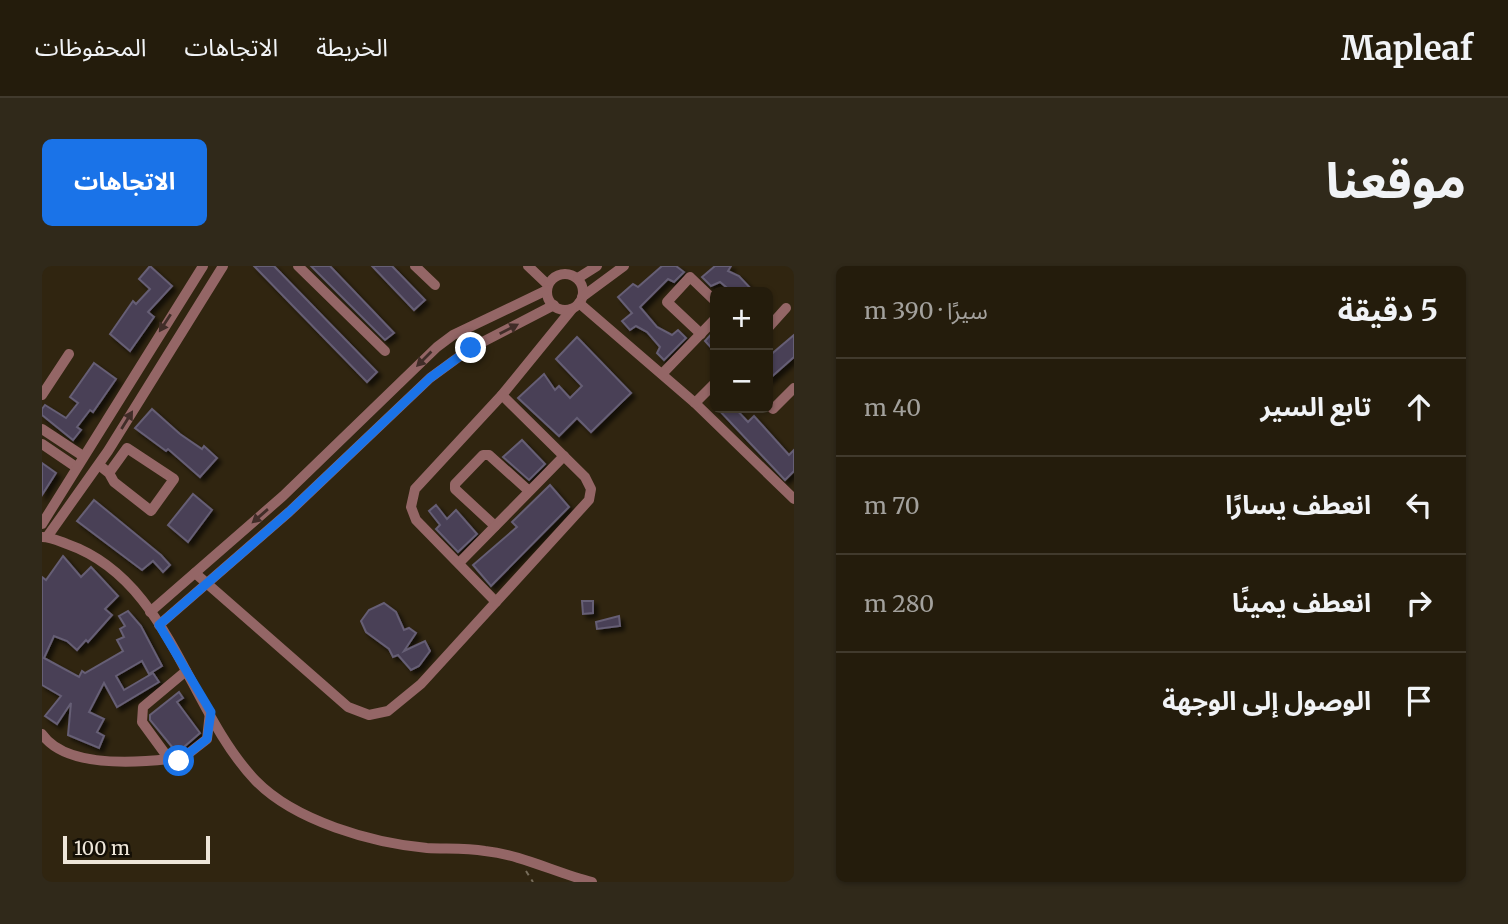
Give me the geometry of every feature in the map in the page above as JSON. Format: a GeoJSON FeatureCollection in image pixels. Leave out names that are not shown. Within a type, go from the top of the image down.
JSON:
{"type":"FeatureCollection","features":[{"type":"Feature","properties":{"kind":"street"},"geometry":{"type":"LineString","coordinates":[[42,524],[203,266]]}},
{"type":"Feature","properties":{"kind":"street"},"geometry":{"type":"LineString","coordinates":[[223,266],[99,465],[44,537],[80,548],[112,566],[159,625],[229,745],[256,781],[300,813],[337,829],[424,848],[485,851],[525,859],[592,882]]}},
{"type":"Feature","properties":{"kind":"street"},"geometry":{"type":"LineString","coordinates":[[299,266],[385,351]]}},
{"type":"Feature","properties":{"kind":"street"},"geometry":{"type":"LineString","coordinates":[[415,266],[435,285]]}},
{"type":"Feature","properties":{"kind":"street"},"geometry":{"type":"LineString","coordinates":[[528,266],[548,287],[554,305],[562,310],[578,303]]}},
{"type":"Feature","properties":{"kind":"street"},"geometry":{"type":"LineString","coordinates":[[548,266],[558,275]]}},
{"type":"Feature","properties":{"kind":"street"},"geometry":{"type":"LineString","coordinates":[[150,612],[283,496],[437,346],[453,335],[548,287],[558,275],[597,266]]}},
{"type":"Feature","properties":{"kind":"street"},"geometry":{"type":"LineString","coordinates":[[496,602],[416,520],[411,507],[415,489],[502,395],[578,303],[624,266]]}},
{"type":"Feature","properties":{"kind":"street"},"geometry":{"type":"LineString","coordinates":[[701,334],[667,302],[692,271],[710,294]]}},
{"type":"Feature","properties":{"kind":"street"},"geometry":{"type":"LineString","coordinates":[[574,273],[582,284],[578,303]]}},
{"type":"Feature","properties":{"kind":"street"},"geometry":{"type":"LineString","coordinates":[[578,303],[695,403],[792,494]]}},
{"type":"Feature","properties":{"kind":"street"},"geometry":{"type":"LineString","coordinates":[[159,625],[289,512],[430,378],[471,348],[554,305]]}},
{"type":"Feature","properties":{"kind":"street"},"geometry":{"type":"LineString","coordinates":[[773,323],[786,309]]}},
{"type":"Feature","properties":{"kind":"street"},"geometry":{"type":"LineString","coordinates":[[662,374],[710,324]]}},
{"type":"Feature","properties":{"kind":"street"},"geometry":{"type":"LineString","coordinates":[[42,396],[69,354]]}},
{"type":"Feature","properties":{"kind":"street"},"geometry":{"type":"LineString","coordinates":[[695,403],[710,388]]}},
{"type":"Feature","properties":{"kind":"street"},"geometry":{"type":"LineString","coordinates":[[773,409],[794,388]]}},
{"type":"Feature","properties":{"kind":"street"},"geometry":{"type":"LineString","coordinates":[[195,573],[348,707],[369,715],[388,710],[421,684],[590,500],[591,489],[585,477],[502,395]]}},
{"type":"Feature","properties":{"kind":"street"},"geometry":{"type":"LineString","coordinates":[[42,429],[83,456]]}},
{"type":"Feature","properties":{"kind":"street"},"geometry":{"type":"LineString","coordinates":[[42,444],[76,467]]}},
{"type":"Feature","properties":{"kind":"street"},"geometry":{"type":"LineString","coordinates":[[99,465],[109,472],[114,482],[151,511],[173,480],[127,448],[109,472]]}},
{"type":"Feature","properties":{"kind":"street"},"geometry":{"type":"LineString","coordinates":[[108,451],[120,458]]}},
{"type":"Feature","properties":{"kind":"street"},"geometry":{"type":"LineString","coordinates":[[495,526],[455,489],[455,484],[483,455],[489,455],[529,491]]}},
{"type":"Feature","properties":{"kind":"street"},"geometry":{"type":"LineString","coordinates":[[459,563],[564,456]]}},
{"type":"Feature","properties":{"kind":"street"},"geometry":{"type":"LineString","coordinates":[[169,759],[142,722],[141,715],[144,707],[186,671]]}},
{"type":"Feature","properties":{"kind":"street"},"geometry":{"type":"LineString","coordinates":[[42,734],[66,754],[133,763],[169,759],[179,761],[207,739],[211,712]]}},
{"type":"Feature","properties":{"kind":"building"},"geometry":{"type":"Polygon","coordinates":[[[150,266],[172,286],[148,312],[154,317],[130,351],[110,334],[133,301],[136,304],[150,289],[139,279],[150,266]]]}},
{"type":"Feature","properties":{"kind":"building"},"geometry":{"type":"Polygon","coordinates":[[[254,266],[274,266],[377,372],[367,382],[254,266]]]}},
{"type":"Feature","properties":{"kind":"building"},"geometry":{"type":"Polygon","coordinates":[[[311,266],[330,266],[394,333],[385,340],[311,266]]]}},
{"type":"Feature","properties":{"kind":"building"},"geometry":{"type":"Polygon","coordinates":[[[372,266],[392,266],[425,300],[414,310],[372,266]]]}},
{"type":"Feature","properties":{"kind":"building"},"geometry":{"type":"Polygon","coordinates":[[[662,266],[676,266],[684,272],[674,282],[668,279],[640,307],[657,327],[672,335],[678,330],[686,338],[664,360],[657,353],[660,347],[647,332],[636,326],[630,330],[622,321],[632,313],[618,297],[633,284],[638,287],[662,266]]]}},
{"type":"Feature","properties":{"kind":"building"},"geometry":{"type":"Polygon","coordinates":[[[715,266],[731,266],[728,271],[739,276],[749,287],[726,287],[720,282],[711,286],[702,277],[715,266]]]}},
{"type":"Feature","properties":{"kind":"building"},"geometry":{"type":"Polygon","coordinates":[[[794,335],[794,357],[773,376],[773,353],[794,335]]]}},
{"type":"Feature","properties":{"kind":"building"},"geometry":{"type":"Polygon","coordinates":[[[577,337],[631,393],[591,432],[577,418],[559,436],[518,398],[544,374],[555,390],[559,386],[570,398],[582,386],[556,359],[577,337]]]}},
{"type":"Feature","properties":{"kind":"building"},"geometry":{"type":"Polygon","coordinates":[[[94,363],[116,379],[93,412],[90,410],[77,427],[81,430],[73,440],[42,415],[42,409],[45,405],[66,418],[78,403],[70,397],[94,363]]]}},
{"type":"Feature","properties":{"kind":"building"},"geometry":{"type":"Polygon","coordinates":[[[152,409],[180,434],[202,449],[204,446],[217,458],[200,477],[168,449],[166,451],[135,428],[152,409]]]}},
{"type":"Feature","properties":{"kind":"building"},"geometry":{"type":"Polygon","coordinates":[[[722,413],[740,413],[748,422],[754,416],[789,455],[794,450],[794,471],[785,480],[722,413]]]}},
{"type":"Feature","properties":{"kind":"building"},"geometry":{"type":"Polygon","coordinates":[[[522,440],[545,464],[529,480],[503,457],[522,440]]]}},
{"type":"Feature","properties":{"kind":"building"},"geometry":{"type":"Polygon","coordinates":[[[42,463],[56,473],[42,495],[42,463]]]}},
{"type":"Feature","properties":{"kind":"building"},"geometry":{"type":"Polygon","coordinates":[[[550,485],[569,507],[491,586],[473,565],[517,527],[512,522],[550,485]]]}},
{"type":"Feature","properties":{"kind":"building"},"geometry":{"type":"Polygon","coordinates":[[[193,494],[212,510],[188,542],[168,525],[193,494]]]}},
{"type":"Feature","properties":{"kind":"building"},"geometry":{"type":"Polygon","coordinates":[[[94,500],[170,565],[163,572],[153,561],[142,570],[77,521],[94,500]]]}},
{"type":"Feature","properties":{"kind":"building"},"geometry":{"type":"Polygon","coordinates":[[[436,505],[447,519],[456,510],[477,534],[458,552],[436,529],[440,525],[429,511],[436,505]]]}},
{"type":"Feature","properties":{"kind":"building"},"geometry":{"type":"Polygon","coordinates":[[[63,556],[81,577],[91,567],[118,596],[105,609],[112,615],[88,642],[86,640],[77,650],[67,641],[54,636],[44,658],[79,677],[82,671],[85,673],[123,651],[117,640],[124,637],[120,629],[125,626],[119,616],[128,611],[141,626],[162,666],[149,674],[142,661],[116,676],[124,690],[153,673],[159,682],[117,707],[104,683],[89,712],[104,719],[97,732],[104,736],[99,748],[68,735],[71,703],[57,724],[45,716],[61,696],[42,685],[42,577],[46,580],[63,556]]]}},
{"type":"Feature","properties":{"kind":"building"},"geometry":{"type":"Polygon","coordinates":[[[582,601],[593,601],[593,613],[583,614],[582,601]]]}},
{"type":"Feature","properties":{"kind":"building"},"geometry":{"type":"Polygon","coordinates":[[[384,603],[396,612],[404,630],[409,628],[416,633],[404,651],[425,641],[430,651],[419,666],[411,670],[398,655],[393,657],[389,649],[366,632],[361,621],[369,610],[384,603]]]}},
{"type":"Feature","properties":{"kind":"building"},"geometry":{"type":"Polygon","coordinates":[[[619,616],[620,626],[597,629],[596,622],[619,616]]]}},
{"type":"Feature","properties":{"kind":"building"},"geometry":{"type":"Polygon","coordinates":[[[179,692],[183,698],[177,702],[200,733],[177,753],[150,720],[150,715],[179,692]]]}},
{"type":"Feature","properties":{"kind":"route"},"geometry":{"type":"LineString","coordinates":[[179,761],[207,739],[211,712],[159,625],[289,512],[430,378],[471,348]]}}]}
